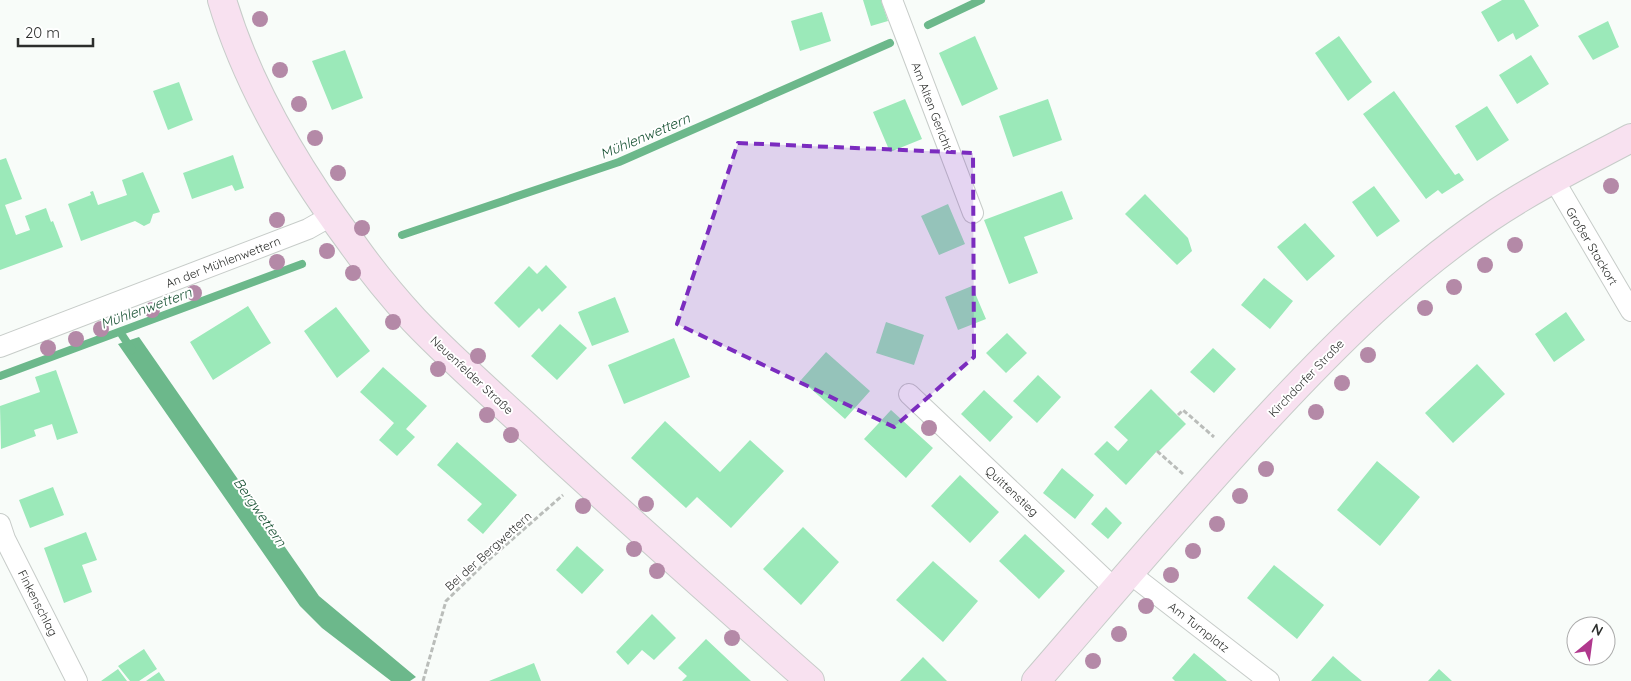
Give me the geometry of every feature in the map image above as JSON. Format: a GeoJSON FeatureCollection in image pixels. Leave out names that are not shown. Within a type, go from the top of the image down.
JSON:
{"type":"FeatureCollection","features":[{"type":"Feature","properties":{"kind":"main road","name":"Neuenfelder Straße"},"geometry":{"type":"LineString","coordinates":[[222,0],[239,48],[285,143],[331,216],[412,318],[440,347],[580,476],[810,681]]}},
{"type":"Feature","properties":{"kind":"main road","name":"Kirchdorfer Straße"},"geometry":{"type":"LineString","coordinates":[[1036,681],[1201,490],[1299,384],[1356,326],[1426,265],[1489,218],[1631,138]]}},
{"type":"Feature","properties":{"kind":"street","name":"Am Alten Gericht"},"geometry":{"type":"LineString","coordinates":[[892,0],[973,213]]}},
{"type":"Feature","properties":{"kind":"street","name":"Großer Stackort"},"geometry":{"type":"LineString","coordinates":[[1554,180],[1631,311]]}},
{"type":"Feature","properties":{"kind":"street","name":"An der Mühlenwettern"},"geometry":{"type":"LineString","coordinates":[[0,347],[308,229],[331,216]]}},
{"type":"Feature","properties":{"kind":"street","name":"Quittenstieg"},"geometry":{"type":"LineString","coordinates":[[909,394],[1122,581]]}},
{"type":"Feature","properties":{"kind":"street","name":"Finkenschlag"},"geometry":{"type":"LineString","coordinates":[[0,524],[5,539],[77,681]]}},
{"type":"Feature","properties":{"kind":"street","name":"Am Turnplatz"},"geometry":{"type":"LineString","coordinates":[[1122,581],[1270,681]]}},
{"type":"Feature","properties":{"kind":"path"},"geometry":{"type":"LineString","coordinates":[[1178,415],[1183,410],[1234,454]]}},
{"type":"Feature","properties":{"kind":"path"},"geometry":{"type":"LineString","coordinates":[[1157,452],[1201,490]]}},
{"type":"Feature","properties":{"kind":"path","name":"Bei der Bergwettern"},"geometry":{"type":"LineString","coordinates":[[423,681],[446,601],[485,563],[559,498],[580,476]]}},
{"type":"Feature","properties":{"kind":"highlighted area"},"geometry":{"type":"Polygon","coordinates":[[[738,143],[973,153],[974,357],[894,427],[677,324],[738,143]]]}},
{"type":"Feature","properties":{"kind":"water"},"geometry":{"type":"Polygon","coordinates":[[[139,337],[319,596],[416,677],[410,681],[391,681],[322,628],[300,606],[118,344],[139,337]]]}},
{"type":"Feature","properties":{"kind":"building"},"geometry":{"type":"Polygon","coordinates":[[[863,0],[881,0],[888,21],[871,26],[863,0]]]}},
{"type":"Feature","properties":{"kind":"building"},"geometry":{"type":"Polygon","coordinates":[[[1502,0],[1524,0],[1539,26],[1516,40],[1513,33],[1498,42],[1481,12],[1502,0]]]}},
{"type":"Feature","properties":{"kind":"building"},"geometry":{"type":"Polygon","coordinates":[[[822,12],[831,41],[800,51],[791,21],[822,12]]]}},
{"type":"Feature","properties":{"kind":"building"},"geometry":{"type":"Polygon","coordinates":[[[1608,21],[1619,47],[1593,60],[1578,36],[1608,21]]]}},
{"type":"Feature","properties":{"kind":"building"},"geometry":{"type":"Polygon","coordinates":[[[975,36],[998,89],[962,106],[939,53],[975,36]]]}},
{"type":"Feature","properties":{"kind":"building"},"geometry":{"type":"Polygon","coordinates":[[[1339,36],[1372,82],[1348,101],[1315,53],[1339,36]]]}},
{"type":"Feature","properties":{"kind":"building"},"geometry":{"type":"Polygon","coordinates":[[[345,50],[363,98],[332,110],[312,61],[345,50]]]}},
{"type":"Feature","properties":{"kind":"building"},"geometry":{"type":"Polygon","coordinates":[[[1531,55],[1549,84],[1517,104],[1499,75],[1531,55]]]}},
{"type":"Feature","properties":{"kind":"building"},"geometry":{"type":"Polygon","coordinates":[[[179,82],[193,120],[168,130],[153,91],[179,82]]]}},
{"type":"Feature","properties":{"kind":"building"},"geometry":{"type":"Polygon","coordinates":[[[1394,91],[1455,175],[1459,173],[1464,180],[1442,194],[1438,190],[1426,199],[1363,114],[1394,91]]]}},
{"type":"Feature","properties":{"kind":"building"},"geometry":{"type":"Polygon","coordinates":[[[905,99],[922,139],[890,152],[873,112],[905,99]]]}},
{"type":"Feature","properties":{"kind":"building"},"geometry":{"type":"Polygon","coordinates":[[[1048,99],[1062,140],[1013,157],[999,116],[1048,99]]]}},
{"type":"Feature","properties":{"kind":"building"},"geometry":{"type":"Polygon","coordinates":[[[1487,106],[1509,140],[1477,161],[1455,126],[1487,106]]]}},
{"type":"Feature","properties":{"kind":"building"},"geometry":{"type":"Polygon","coordinates":[[[233,155],[244,188],[235,191],[232,185],[192,199],[183,173],[233,155]]]}},
{"type":"Feature","properties":{"kind":"building"},"geometry":{"type":"Polygon","coordinates":[[[6,158],[22,199],[5,205],[16,235],[30,230],[25,216],[46,208],[63,247],[0,270],[0,160],[6,158]]]}},
{"type":"Feature","properties":{"kind":"building"},"geometry":{"type":"Polygon","coordinates":[[[143,172],[160,212],[153,214],[150,223],[144,226],[135,221],[81,241],[68,204],[91,195],[90,192],[93,191],[98,205],[127,195],[122,180],[143,172]]]}},
{"type":"Feature","properties":{"kind":"building"},"geometry":{"type":"Polygon","coordinates":[[[1374,186],[1400,221],[1377,237],[1352,202],[1374,186]]]}},
{"type":"Feature","properties":{"kind":"building"},"geometry":{"type":"Polygon","coordinates":[[[1062,191],[1073,219],[1024,237],[1038,273],[1009,284],[984,220],[1062,191]]]}},
{"type":"Feature","properties":{"kind":"building"},"geometry":{"type":"Polygon","coordinates":[[[1145,194],[1188,238],[1192,251],[1177,265],[1125,214],[1145,194]]]}},
{"type":"Feature","properties":{"kind":"building"},"geometry":{"type":"Polygon","coordinates":[[[948,204],[965,244],[939,255],[921,216],[948,204]]]}},
{"type":"Feature","properties":{"kind":"building"},"geometry":{"type":"Polygon","coordinates":[[[1305,223],[1335,256],[1307,281],[1277,247],[1305,223]]]}},
{"type":"Feature","properties":{"kind":"building"},"geometry":{"type":"Polygon","coordinates":[[[546,265],[567,287],[542,312],[539,308],[519,328],[494,303],[529,266],[537,274],[546,265]]]}},
{"type":"Feature","properties":{"kind":"building"},"geometry":{"type":"Polygon","coordinates":[[[1264,278],[1293,301],[1270,329],[1241,305],[1264,278]]]}},
{"type":"Feature","properties":{"kind":"building"},"geometry":{"type":"Polygon","coordinates":[[[972,286],[986,319],[958,330],[945,297],[972,286]]]}},
{"type":"Feature","properties":{"kind":"building"},"geometry":{"type":"Polygon","coordinates":[[[615,297],[629,332],[592,346],[578,312],[615,297]]]}},
{"type":"Feature","properties":{"kind":"building"},"geometry":{"type":"Polygon","coordinates":[[[248,306],[271,343],[213,380],[190,342],[248,306]]]}},
{"type":"Feature","properties":{"kind":"building"},"geometry":{"type":"Polygon","coordinates":[[[336,307],[370,351],[337,378],[304,331],[336,307]]]}},
{"type":"Feature","properties":{"kind":"building"},"geometry":{"type":"Polygon","coordinates":[[[1566,312],[1585,340],[1554,362],[1535,334],[1566,312]]]}},
{"type":"Feature","properties":{"kind":"building"},"geometry":{"type":"Polygon","coordinates":[[[886,322],[924,335],[914,365],[876,353],[886,322]]]}},
{"type":"Feature","properties":{"kind":"building"},"geometry":{"type":"Polygon","coordinates":[[[560,324],[587,348],[557,380],[531,356],[560,324]]]}},
{"type":"Feature","properties":{"kind":"building"},"geometry":{"type":"Polygon","coordinates":[[[1007,333],[1027,353],[1006,373],[986,353],[1007,333]]]}},
{"type":"Feature","properties":{"kind":"building"},"geometry":{"type":"Polygon","coordinates":[[[674,338],[690,377],[624,404],[608,365],[674,338]]]}},
{"type":"Feature","properties":{"kind":"building"},"geometry":{"type":"Polygon","coordinates":[[[1213,348],[1236,369],[1214,393],[1190,372],[1213,348]]]}},
{"type":"Feature","properties":{"kind":"building"},"geometry":{"type":"Polygon","coordinates":[[[826,352],[870,391],[845,419],[801,380],[826,352]]]}},
{"type":"Feature","properties":{"kind":"building"},"geometry":{"type":"Polygon","coordinates":[[[1477,364],[1505,394],[1453,443],[1425,413],[1477,364]]]}},
{"type":"Feature","properties":{"kind":"building"},"geometry":{"type":"Polygon","coordinates":[[[383,367],[427,406],[406,429],[415,437],[397,456],[379,440],[394,423],[360,392],[383,367]]]}},
{"type":"Feature","properties":{"kind":"building"},"geometry":{"type":"Polygon","coordinates":[[[56,370],[78,433],[57,440],[52,424],[34,430],[36,436],[1,449],[0,406],[40,392],[35,377],[56,370]]]}},
{"type":"Feature","properties":{"kind":"building"},"geometry":{"type":"Polygon","coordinates":[[[1038,375],[1061,397],[1037,423],[1013,401],[1038,375]]]}},
{"type":"Feature","properties":{"kind":"building"},"geometry":{"type":"Polygon","coordinates":[[[1151,389],[1186,424],[1157,451],[1126,485],[1094,454],[1107,441],[1118,451],[1128,440],[1114,427],[1151,389]]]}},
{"type":"Feature","properties":{"kind":"building"},"geometry":{"type":"Polygon","coordinates":[[[984,390],[1013,417],[990,442],[961,414],[984,390]]]}},
{"type":"Feature","properties":{"kind":"building"},"geometry":{"type":"Polygon","coordinates":[[[891,410],[933,448],[906,478],[864,439],[891,410]]]}},
{"type":"Feature","properties":{"kind":"building"},"geometry":{"type":"Polygon","coordinates":[[[665,421],[720,472],[750,440],[784,471],[731,528],[697,497],[686,508],[631,458],[665,421]]]}},
{"type":"Feature","properties":{"kind":"building"},"geometry":{"type":"Polygon","coordinates":[[[457,442],[517,495],[483,534],[467,520],[482,504],[437,465],[457,442]]]}},
{"type":"Feature","properties":{"kind":"building"},"geometry":{"type":"Polygon","coordinates":[[[1377,461],[1420,497],[1380,546],[1337,510],[1377,461]]]}},
{"type":"Feature","properties":{"kind":"building"},"geometry":{"type":"Polygon","coordinates":[[[1062,468],[1094,495],[1075,519],[1043,493],[1062,468]]]}},
{"type":"Feature","properties":{"kind":"building"},"geometry":{"type":"Polygon","coordinates":[[[960,475],[999,512],[970,543],[931,506],[960,475]]]}},
{"type":"Feature","properties":{"kind":"building"},"geometry":{"type":"Polygon","coordinates":[[[53,487],[64,515],[30,528],[19,500],[53,487]]]}},
{"type":"Feature","properties":{"kind":"building"},"geometry":{"type":"Polygon","coordinates":[[[1106,507],[1122,523],[1108,539],[1091,524],[1106,507]]]}},
{"type":"Feature","properties":{"kind":"building"},"geometry":{"type":"Polygon","coordinates":[[[803,527],[839,562],[801,605],[763,569],[803,527]]]}},
{"type":"Feature","properties":{"kind":"building"},"geometry":{"type":"Polygon","coordinates":[[[86,532],[97,560],[82,565],[92,592],[64,603],[44,548],[86,532]]]}},
{"type":"Feature","properties":{"kind":"building"},"geometry":{"type":"Polygon","coordinates":[[[1025,534],[1065,571],[1039,599],[999,561],[1025,534]]]}},
{"type":"Feature","properties":{"kind":"building"},"geometry":{"type":"Polygon","coordinates":[[[577,546],[604,570],[582,594],[556,570],[577,546]]]}},
{"type":"Feature","properties":{"kind":"building"},"geometry":{"type":"Polygon","coordinates":[[[933,561],[978,601],[943,642],[896,600],[933,561]]]}},
{"type":"Feature","properties":{"kind":"building"},"geometry":{"type":"Polygon","coordinates":[[[1274,565],[1324,605],[1297,639],[1247,598],[1274,565]]]}},
{"type":"Feature","properties":{"kind":"building"},"geometry":{"type":"Polygon","coordinates":[[[652,614],[676,638],[654,660],[642,650],[628,665],[616,652],[652,614]]]}},
{"type":"Feature","properties":{"kind":"building"},"geometry":{"type":"Polygon","coordinates":[[[706,639],[751,681],[682,681],[687,676],[678,668],[706,639]]]}},
{"type":"Feature","properties":{"kind":"building"},"geometry":{"type":"Polygon","coordinates":[[[144,649],[157,669],[139,681],[130,681],[118,666],[144,649]]]}},
{"type":"Feature","properties":{"kind":"building"},"geometry":{"type":"Polygon","coordinates":[[[1194,653],[1227,681],[1175,681],[1172,678],[1194,653]]]}},
{"type":"Feature","properties":{"kind":"building"},"geometry":{"type":"Polygon","coordinates":[[[1333,656],[1351,672],[1362,681],[1311,681],[1333,656]]]}},
{"type":"Feature","properties":{"kind":"building"},"geometry":{"type":"Polygon","coordinates":[[[923,657],[947,681],[900,681],[923,657]]]}},
{"type":"Feature","properties":{"kind":"building"},"geometry":{"type":"Polygon","coordinates":[[[534,663],[541,681],[489,681],[534,663]]]}},
{"type":"Feature","properties":{"kind":"building"},"geometry":{"type":"Polygon","coordinates":[[[118,669],[127,681],[101,681],[118,669]]]}},
{"type":"Feature","properties":{"kind":"building"},"geometry":{"type":"Polygon","coordinates":[[[1439,669],[1452,681],[1428,681],[1439,669]]]}},
{"type":"Feature","properties":{"kind":"building"},"geometry":{"type":"Polygon","coordinates":[[[159,672],[165,681],[146,681],[159,672]]]}},
{"type":"Feature","properties":{"kind":"waterway","name":"Mühlenwettern"},"geometry":{"type":"LineString","coordinates":[[928,25],[981,0]]}},
{"type":"Feature","properties":{"kind":"waterway","name":"Mühlenwettern"},"geometry":{"type":"LineString","coordinates":[[402,235],[619,162],[890,43]]}},
{"type":"Feature","properties":{"kind":"waterway","name":"Mühlenwettern"},"geometry":{"type":"LineString","coordinates":[[0,376],[302,264]]}},
{"type":"Feature","properties":{"kind":"waterway","name":"Bergwettern"},"geometry":{"type":"LineString","coordinates":[[120,332],[132,350]]}}]}
